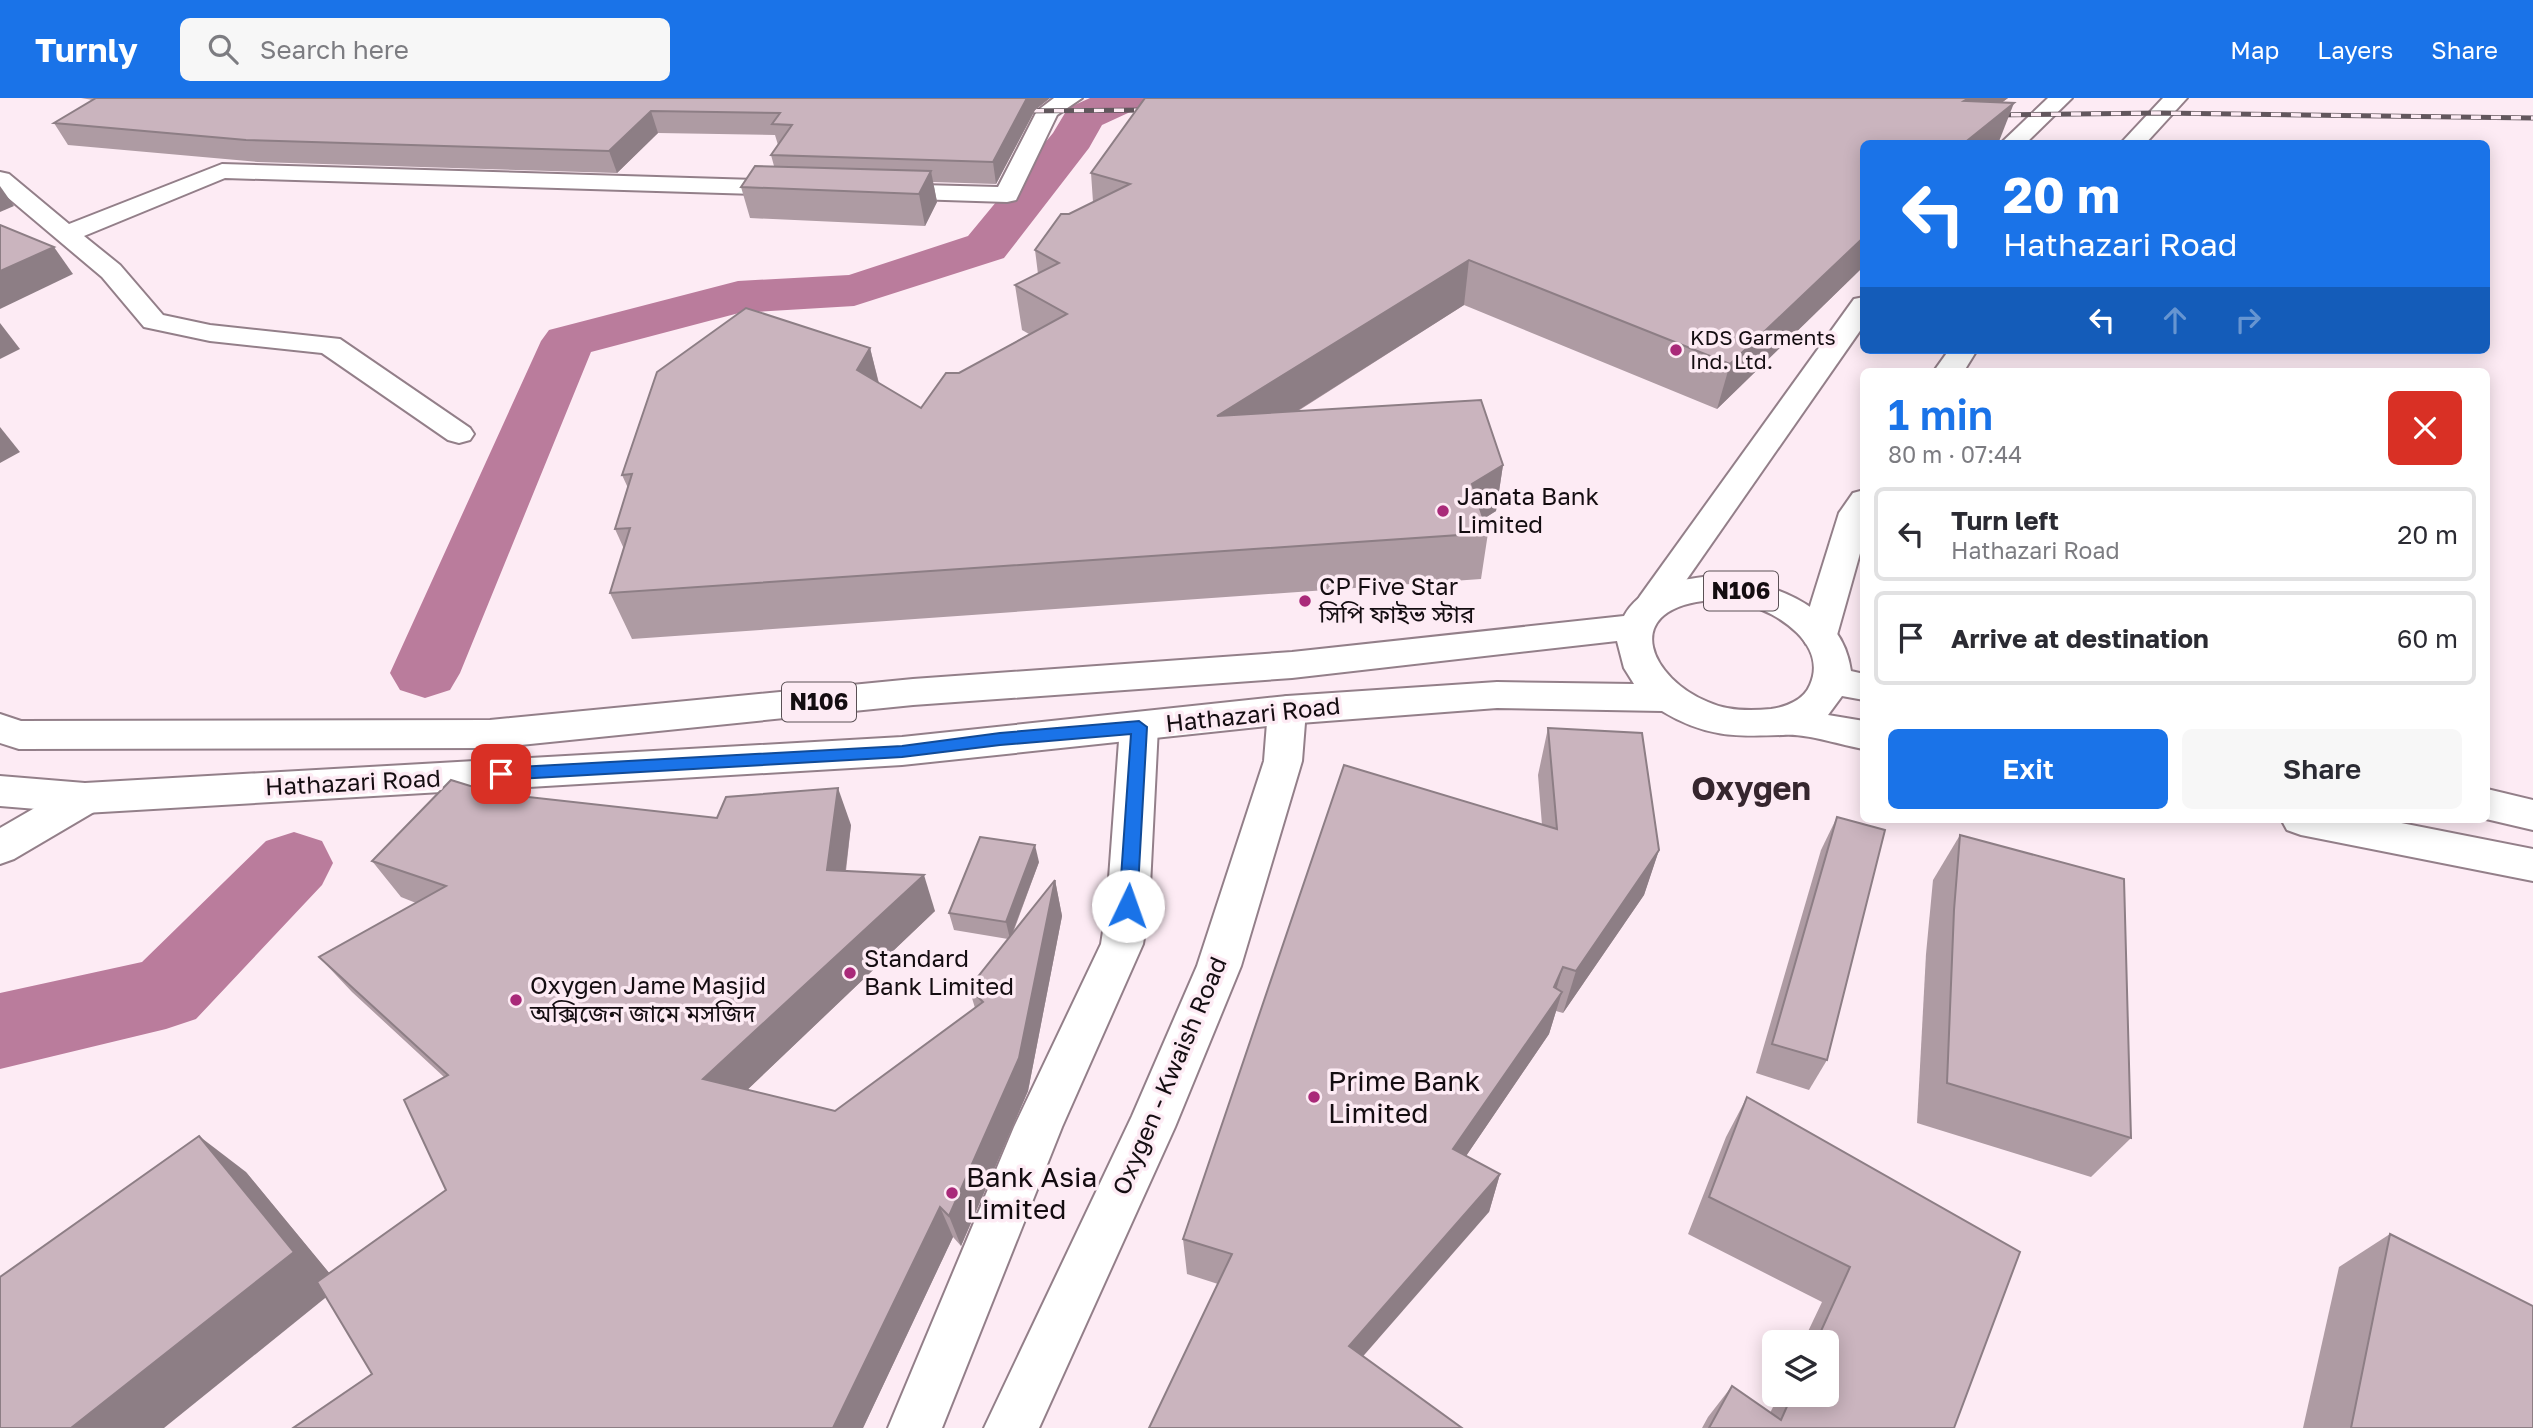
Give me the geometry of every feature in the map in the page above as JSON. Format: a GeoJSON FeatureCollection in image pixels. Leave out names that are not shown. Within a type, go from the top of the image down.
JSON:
{"type":"FeatureCollection","features":[{"type":"Feature","properties":{"kind":"main road"},"geometry":{"type":"LineString","coordinates":[[856,190],[1007,195],[1048,111],[1071,98]]}},
{"type":"Feature","properties":{"kind":"main road"},"geometry":{"type":"LineString","coordinates":[[2015,140],[2061,98]]}},
{"type":"Feature","properties":{"kind":"main road"},"geometry":{"type":"LineString","coordinates":[[2135,140],[2176,98]]}},
{"type":"Feature","properties":{"kind":"main road"},"geometry":{"type":"LineString","coordinates":[[66,234],[222,171],[814,189]]}},
{"type":"Feature","properties":{"kind":"main road"},"geometry":{"type":"LineString","coordinates":[[0,179],[111,271],[154,321],[209,333],[330,345],[459,434]]}},
{"type":"Feature","properties":{"kind":"main road"},"geometry":{"type":"LineString","coordinates":[[1645,616],[1860,311]]}},
{"type":"Feature","properties":{"kind":"main road"},"geometry":{"type":"LineString","coordinates":[[1819,635],[1855,513],[1860,506]]}},
{"type":"Feature","properties":{"kind":"main road","name":"N106"},"geometry":{"type":"LineString","coordinates":[[1735,590],[1778,603],[1798,615],[1819,635],[1848,684],[1810,710],[1786,721],[1759,725],[1726,722],[1696,713],[1669,698],[1650,680],[1639,662],[1634,645],[1645,616],[1687,591],[1735,590]]}},
{"type":"Feature","properties":{"kind":"main road","name":"Hathazari Road"},"geometry":{"type":"LineString","coordinates":[[0,728],[19,735],[490,734],[912,692],[1292,665],[1645,616]]}},
{"type":"Feature","properties":{"kind":"main road","name":"Hathazari Road"},"geometry":{"type":"LineString","coordinates":[[0,791],[85,798],[902,751],[1287,710],[1497,695],[1669,698]]}},
{"type":"Feature","properties":{"kind":"main road","name":"Oxygen - Kwaish Road"},"geometry":{"type":"LineString","coordinates":[[1011,1428],[1151,1127],[1219,966],[1283,761],[1287,710]]}},
{"type":"Feature","properties":{"kind":"main road","name":"N106"},"geometry":{"type":"LineString","coordinates":[[1786,721],[1860,734]]}},
{"type":"Feature","properties":{"kind":"main road"},"geometry":{"type":"LineString","coordinates":[[915,1428],[1038,1127],[1122,944],[1128,906],[1139,727]]}},
{"type":"Feature","properties":{"kind":"main road"},"geometry":{"type":"LineString","coordinates":[[0,848],[85,798]]}},
{"type":"Feature","properties":{"kind":"main road"},"geometry":{"type":"LineString","coordinates":[[2490,805],[2533,814]]}},
{"type":"Feature","properties":{"kind":"main road"},"geometry":{"type":"LineString","coordinates":[[2321,823],[2533,865]]}},
{"type":"Feature","properties":{"kind":"building"},"geometry":{"type":"Polygon","coordinates":[[[96,98],[1027,98],[993,162],[771,155],[792,125],[772,124],[780,113],[651,111],[609,151],[246,140],[54,123],[96,98]]]}},
{"type":"Feature","properties":{"kind":"building"},"geometry":{"type":"Polygon","coordinates":[[[1145,98],[1969,98],[1964,101],[2014,103],[1968,140],[1860,140],[1860,241],[1730,364],[1469,260],[1217,416],[1481,400],[1503,465],[1472,484],[1488,533],[610,593],[630,528],[615,529],[632,474],[622,475],[657,372],[746,308],[870,348],[857,370],[921,408],[946,373],[959,373],[1067,314],[1015,285],[1059,263],[1035,250],[1061,214],[1069,214],[1130,184],[1091,173],[1145,98]]]}},
{"type":"Feature","properties":{"kind":"building"},"geometry":{"type":"Polygon","coordinates":[[[755,166],[931,171],[919,194],[741,187],[755,166]]]}},
{"type":"Feature","properties":{"kind":"building"},"geometry":{"type":"Polygon","coordinates":[[[0,225],[54,247],[0,271],[0,225]]]}},
{"type":"Feature","properties":{"kind":"building"},"geometry":{"type":"Polygon","coordinates":[[[1548,728],[1642,733],[1659,850],[1576,971],[1563,967],[1554,987],[1562,992],[1453,1149],[1500,1174],[1349,1346],[1462,1428],[1149,1428],[1232,1254],[1183,1239],[1344,765],[1557,829],[1548,728]]]}},
{"type":"Feature","properties":{"kind":"building"},"geometry":{"type":"Polygon","coordinates":[[[451,780],[493,793],[717,818],[726,797],[838,788],[827,870],[924,875],[703,1079],[835,1111],[983,1002],[969,988],[1055,880],[1019,1058],[949,1216],[940,1207],[833,1428],[293,1428],[372,1374],[317,1282],[446,1190],[404,1100],[448,1075],[319,957],[446,886],[372,861],[451,780]]]}},
{"type":"Feature","properties":{"kind":"building"},"geometry":{"type":"Polygon","coordinates":[[[1837,817],[1885,830],[1827,1060],[1772,1044],[1837,817]]]}},
{"type":"Feature","properties":{"kind":"building"},"geometry":{"type":"Polygon","coordinates":[[[1960,835],[2124,879],[2131,1138],[1947,1083],[1960,835]]]}},
{"type":"Feature","properties":{"kind":"building"},"geometry":{"type":"Polygon","coordinates":[[[980,837],[1035,845],[1006,922],[949,913],[980,837]]]}},
{"type":"Feature","properties":{"kind":"building"},"geometry":{"type":"Polygon","coordinates":[[[1747,1097],[2020,1252],[1954,1428],[1709,1428],[1732,1386],[1781,1420],[1787,1407],[1839,1407],[1839,1330],[1821,1330],[1850,1267],[1709,1197],[1747,1097]]]}},
{"type":"Feature","properties":{"kind":"building"},"geometry":{"type":"Polygon","coordinates":[[[199,1136],[294,1252],[71,1428],[0,1428],[0,1277],[199,1136]]]}},
{"type":"Feature","properties":{"kind":"building"},"geometry":{"type":"Polygon","coordinates":[[[2390,1234],[2533,1306],[2533,1428],[2351,1428],[2390,1234]]]}},
{"type":"Feature","properties":{"kind":"waterway"},"geometry":{"type":"LineString","coordinates":[[425,673],[568,341],[738,297],[854,290],[986,247],[1073,138],[1084,117],[1126,98]]}},
{"type":"Feature","properties":{"kind":"waterway"},"geometry":{"type":"LineString","coordinates":[[0,1031],[166,993],[294,863]]}},
{"type":"Feature","properties":{"kind":"railway"},"geometry":{"type":"LineString","coordinates":[[1014,111],[1158,110]]}},
{"type":"Feature","properties":{"kind":"railway"},"geometry":{"type":"LineString","coordinates":[[1991,115],[2161,113],[2533,118]]}},
{"type":"Feature","properties":{"kind":"place","name":"KDS Garments Ind. Ltd."},"geometry":{"type":"Point","coordinates":[1676,350]}},
{"type":"Feature","properties":{"kind":"place","name":"Janata Bank Limited"},"geometry":{"type":"Point","coordinates":[1443,511]}},
{"type":"Feature","properties":{"kind":"place","name":"CP Five Star সিপি ফাইভ স্টার"},"geometry":{"type":"Point","coordinates":[1305,601]}},
{"type":"Feature","properties":{"kind":"place","name":"Standard Bank Limited"},"geometry":{"type":"Point","coordinates":[850,973]}},
{"type":"Feature","properties":{"kind":"place","name":"Oxygen Jame Masjid অক্সিজেন জামে মসজিদ"},"geometry":{"type":"Point","coordinates":[516,1000]}},
{"type":"Feature","properties":{"kind":"place","name":"Prime Bank Limited"},"geometry":{"type":"Point","coordinates":[1314,1097]}},
{"type":"Feature","properties":{"kind":"place","name":"Bank Asia Limited"},"geometry":{"type":"Point","coordinates":[952,1193]}},
{"type":"Feature","properties":{"kind":"district","name":"Oxygen"},"geometry":{"type":"Point","coordinates":[1751,789]}},
{"type":"Feature","properties":{"kind":"route"},"geometry":{"type":"LineString","coordinates":[[501,774],[902,751],[1139,727],[1128,906]]}}]}
